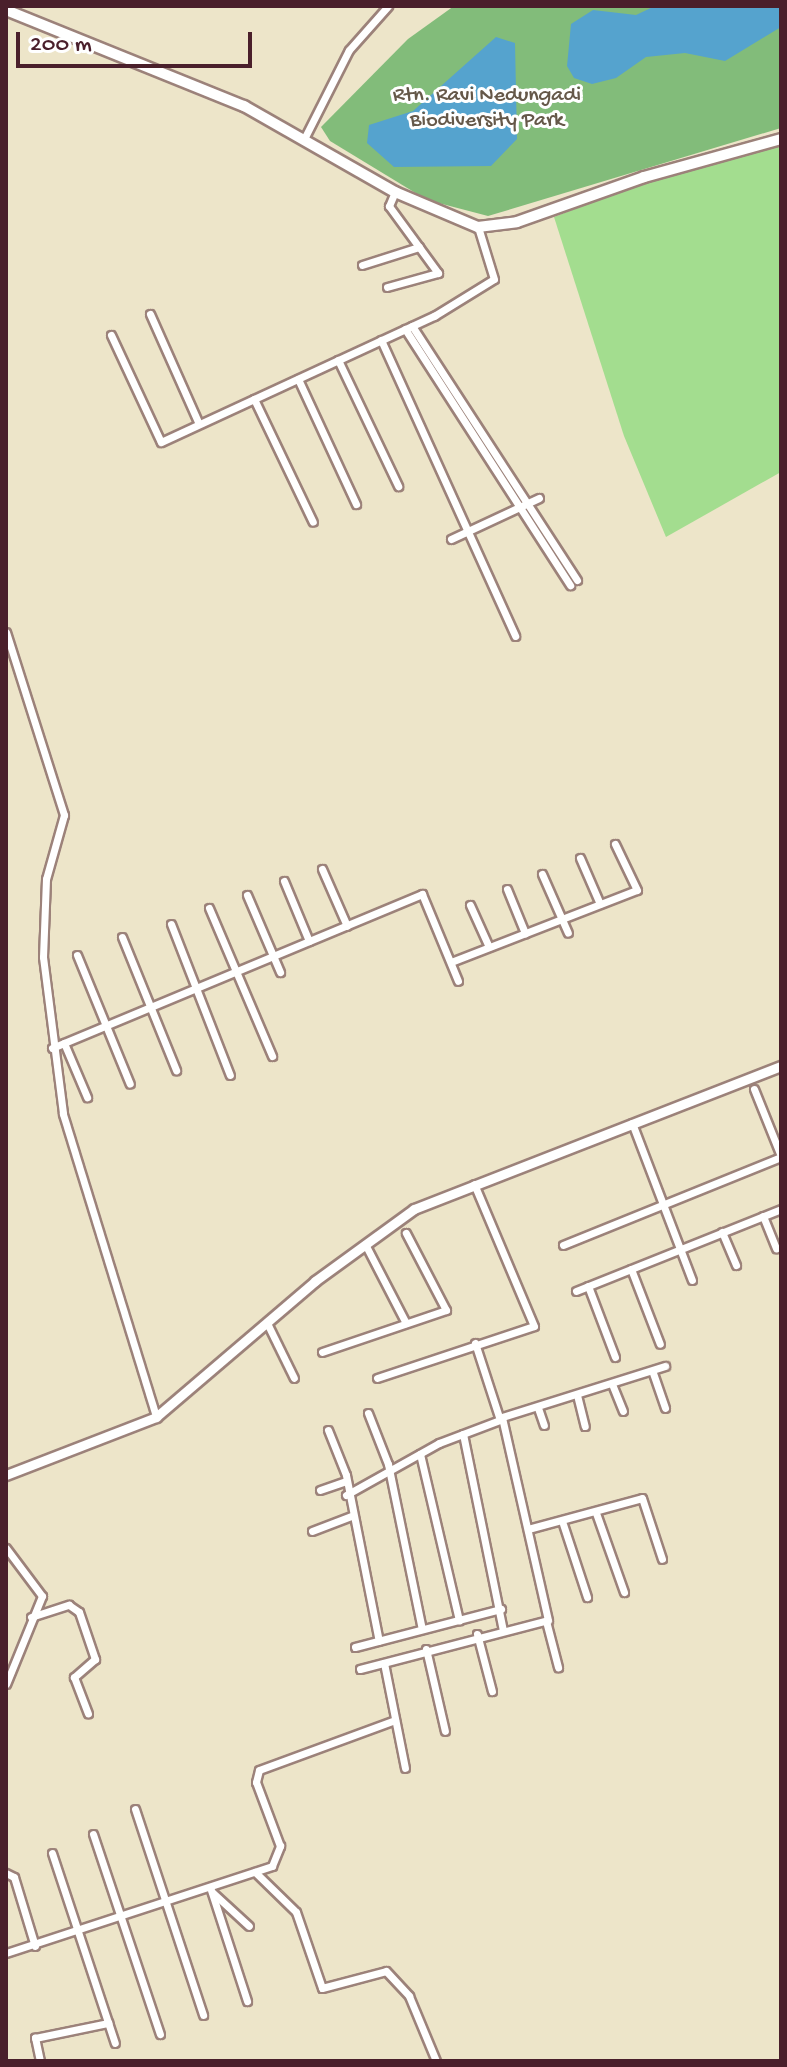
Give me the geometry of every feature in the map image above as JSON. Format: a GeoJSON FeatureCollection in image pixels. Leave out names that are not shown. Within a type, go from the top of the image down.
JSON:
{"type":"FeatureCollection","features":[{"type":"Feature","properties":{"kind":"main road"},"geometry":{"type":"LineString","coordinates":[[6,10],[305,137],[395,192],[478,227],[517,222],[781,139]]}},
{"type":"Feature","properties":{"kind":"street"},"geometry":{"type":"LineString","coordinates":[[305,137],[349,50],[388,6]]}},
{"type":"Feature","properties":{"kind":"street"},"geometry":{"type":"LineString","coordinates":[[387,287],[438,273],[389,206],[395,192]]}},
{"type":"Feature","properties":{"kind":"street"},"geometry":{"type":"LineString","coordinates":[[111,335],[161,442],[409,328],[494,279],[478,227]]}},
{"type":"Feature","properties":{"kind":"street"},"geometry":{"type":"LineString","coordinates":[[362,265],[419,247]]}},
{"type":"Feature","properties":{"kind":"street"},"geometry":{"type":"LineString","coordinates":[[150,314],[199,424]]}},
{"type":"Feature","properties":{"kind":"street"},"geometry":{"type":"LineString","coordinates":[[409,328],[532,502],[574,582]]}},
{"type":"Feature","properties":{"kind":"street"},"geometry":{"type":"LineString","coordinates":[[381,340],[515,636]]}},
{"type":"Feature","properties":{"kind":"street"},"geometry":{"type":"LineString","coordinates":[[338,360],[398,486]]}},
{"type":"Feature","properties":{"kind":"street"},"geometry":{"type":"LineString","coordinates":[[298,379],[356,504]]}},
{"type":"Feature","properties":{"kind":"street"},"geometry":{"type":"LineString","coordinates":[[254,399],[313,522]]}},
{"type":"Feature","properties":{"kind":"street"},"geometry":{"type":"LineString","coordinates":[[451,539],[532,502]]}},
{"type":"Feature","properties":{"kind":"street"},"geometry":{"type":"LineString","coordinates":[[6,632],[64,815],[46,879],[43,957],[52,1048],[63,1114],[156,1417]]}},
{"type":"Feature","properties":{"kind":"street"},"geometry":{"type":"LineString","coordinates":[[451,962],[637,890],[615,844]]}},
{"type":"Feature","properties":{"kind":"street"},"geometry":{"type":"LineString","coordinates":[[580,858],[600,904]]}},
{"type":"Feature","properties":{"kind":"street"},"geometry":{"type":"LineString","coordinates":[[322,869],[347,926]]}},
{"type":"Feature","properties":{"kind":"street"},"geometry":{"type":"LineString","coordinates":[[542,874],[568,933]]}},
{"type":"Feature","properties":{"kind":"street"},"geometry":{"type":"LineString","coordinates":[[284,881],[309,941]]}},
{"type":"Feature","properties":{"kind":"street"},"geometry":{"type":"LineString","coordinates":[[507,889],[525,933]]}},
{"type":"Feature","properties":{"kind":"street"},"geometry":{"type":"LineString","coordinates":[[52,1048],[422,894],[458,981]]}},
{"type":"Feature","properties":{"kind":"street"},"geometry":{"type":"LineString","coordinates":[[247,895],[280,972]]}},
{"type":"Feature","properties":{"kind":"street"},"geometry":{"type":"LineString","coordinates":[[470,905],[489,947]]}},
{"type":"Feature","properties":{"kind":"street"},"geometry":{"type":"LineString","coordinates":[[209,908],[272,1056]]}},
{"type":"Feature","properties":{"kind":"street"},"geometry":{"type":"LineString","coordinates":[[171,924],[230,1075]]}},
{"type":"Feature","properties":{"kind":"street"},"geometry":{"type":"LineString","coordinates":[[122,937],[176,1070]]}},
{"type":"Feature","properties":{"kind":"street"},"geometry":{"type":"LineString","coordinates":[[77,955],[130,1084]]}},
{"type":"Feature","properties":{"kind":"street"},"geometry":{"type":"LineString","coordinates":[[64,1043],[87,1097]]}},
{"type":"Feature","properties":{"kind":"street"},"geometry":{"type":"LineString","coordinates":[[6,1475],[156,1417],[267,1323],[414,1209],[781,1066]]}},
{"type":"Feature","properties":{"kind":"street"},"geometry":{"type":"LineString","coordinates":[[563,1245],[781,1156],[754,1089]]}},
{"type":"Feature","properties":{"kind":"street"},"geometry":{"type":"LineString","coordinates":[[632,1123],[692,1280]]}},
{"type":"Feature","properties":{"kind":"street"},"geometry":{"type":"LineString","coordinates":[[377,1378],[535,1323],[474,1184]]}},
{"type":"Feature","properties":{"kind":"street"},"geometry":{"type":"LineString","coordinates":[[576,1291],[781,1209]]}},
{"type":"Feature","properties":{"kind":"street"},"geometry":{"type":"LineString","coordinates":[[763,1216],[776,1248]]}},
{"type":"Feature","properties":{"kind":"street"},"geometry":{"type":"LineString","coordinates":[[722,1232],[736,1265]]}},
{"type":"Feature","properties":{"kind":"street"},"geometry":{"type":"LineString","coordinates":[[322,1352],[446,1310],[406,1233]]}},
{"type":"Feature","properties":{"kind":"street"},"geometry":{"type":"LineString","coordinates":[[365,1244],[406,1323]]}},
{"type":"Feature","properties":{"kind":"street"},"geometry":{"type":"LineString","coordinates":[[631,1269],[660,1344]]}},
{"type":"Feature","properties":{"kind":"street"},"geometry":{"type":"LineString","coordinates":[[588,1286],[615,1357]]}},
{"type":"Feature","properties":{"kind":"street"},"geometry":{"type":"LineString","coordinates":[[267,1323],[294,1378]]}},
{"type":"Feature","properties":{"kind":"street"},"geometry":{"type":"LineString","coordinates":[[475,1343],[502,1417],[558,1667]]}},
{"type":"Feature","properties":{"kind":"street"},"geometry":{"type":"LineString","coordinates":[[346,1495],[420,1454],[502,1417],[653,1373],[665,1366]]}},
{"type":"Feature","properties":{"kind":"street"},"geometry":{"type":"LineString","coordinates":[[653,1373],[665,1408]]}},
{"type":"Feature","properties":{"kind":"street"},"geometry":{"type":"LineString","coordinates":[[612,1384],[623,1411]]}},
{"type":"Feature","properties":{"kind":"street"},"geometry":{"type":"LineString","coordinates":[[577,1395],[585,1426]]}},
{"type":"Feature","properties":{"kind":"street"},"geometry":{"type":"LineString","coordinates":[[538,1408],[544,1425]]}},
{"type":"Feature","properties":{"kind":"street"},"geometry":{"type":"LineString","coordinates":[[368,1413],[388,1474],[422,1629]]}},
{"type":"Feature","properties":{"kind":"street"},"geometry":{"type":"LineString","coordinates":[[328,1430],[346,1481],[346,1495],[379,1641]]}},
{"type":"Feature","properties":{"kind":"street"},"geometry":{"type":"LineString","coordinates":[[463,1434],[503,1630]]}},
{"type":"Feature","properties":{"kind":"street"},"geometry":{"type":"LineString","coordinates":[[420,1454],[459,1620]]}},
{"type":"Feature","properties":{"kind":"street"},"geometry":{"type":"LineString","coordinates":[[320,1490],[346,1481]]}},
{"type":"Feature","properties":{"kind":"street"},"geometry":{"type":"LineString","coordinates":[[528,1529],[563,1524],[642,1498],[662,1559]]}},
{"type":"Feature","properties":{"kind":"street"},"geometry":{"type":"LineString","coordinates":[[596,1513],[624,1592]]}},
{"type":"Feature","properties":{"kind":"street"},"geometry":{"type":"LineString","coordinates":[[312,1531],[351,1516]]}},
{"type":"Feature","properties":{"kind":"street"},"geometry":{"type":"LineString","coordinates":[[563,1524],[587,1597]]}},
{"type":"Feature","properties":{"kind":"street"},"geometry":{"type":"LineString","coordinates":[[6,1548],[40,1586],[6,1684]]}},
{"type":"Feature","properties":{"kind":"street"},"geometry":{"type":"LineString","coordinates":[[31,1617],[69,1605],[79,1612],[95,1659],[74,1677],[88,1713]]}},
{"type":"Feature","properties":{"kind":"street"},"geometry":{"type":"LineString","coordinates":[[355,1647],[501,1609]]}},
{"type":"Feature","properties":{"kind":"street"},"geometry":{"type":"LineString","coordinates":[[360,1669],[477,1634],[546,1621]]}},
{"type":"Feature","properties":{"kind":"street"},"geometry":{"type":"LineString","coordinates":[[477,1634],[492,1691]]}},
{"type":"Feature","properties":{"kind":"street"},"geometry":{"type":"LineString","coordinates":[[426,1649],[445,1731]]}},
{"type":"Feature","properties":{"kind":"street"},"geometry":{"type":"LineString","coordinates":[[384,1663],[405,1768]]}},
{"type":"Feature","properties":{"kind":"street"},"geometry":{"type":"LineString","coordinates":[[6,1953],[211,1889],[280,1859],[256,1782],[259,1770],[395,1720]]}},
{"type":"Feature","properties":{"kind":"street"},"geometry":{"type":"LineString","coordinates":[[135,1809],[203,2015]]}},
{"type":"Feature","properties":{"kind":"street"},"geometry":{"type":"LineString","coordinates":[[93,1834],[160,2034]]}},
{"type":"Feature","properties":{"kind":"street"},"geometry":{"type":"LineString","coordinates":[[52,1853],[115,2043]]}},
{"type":"Feature","properties":{"kind":"street"},"geometry":{"type":"LineString","coordinates":[[255,1872],[296,1912],[322,1988],[386,1971],[416,2009],[436,2061]]}},
{"type":"Feature","properties":{"kind":"street"},"geometry":{"type":"LineString","coordinates":[[6,1873],[14,1877],[35,1946]]}},
{"type":"Feature","properties":{"kind":"street"},"geometry":{"type":"LineString","coordinates":[[211,1889],[249,1926]]}},
{"type":"Feature","properties":{"kind":"street"},"geometry":{"type":"LineString","coordinates":[[211,1889],[247,2001]]}},
{"type":"Feature","properties":{"kind":"street"},"geometry":{"type":"LineString","coordinates":[[40,2061],[35,2038],[108,2023]]}},
{"type":"Feature","properties":{"kind":"green space","name":"Rtn. Ravi Nedungadi Biodiversity Park"},"geometry":{"type":"Polygon","coordinates":[[[454,6],[781,6],[781,128],[488,216],[427,200],[330,141],[321,127],[408,39],[454,6]]]}},
{"type":"Feature","properties":{"kind":"green space"},"geometry":{"type":"Polygon","coordinates":[[[781,145],[781,472],[666,537],[624,436],[554,217],[653,179],[781,145]]]}},
{"type":"Feature","properties":{"kind":"water"},"geometry":{"type":"Polygon","coordinates":[[[655,6],[781,6],[781,27],[725,61],[685,53],[646,57],[616,78],[592,84],[574,78],[567,66],[571,24],[593,10],[636,15],[655,6]]]}},
{"type":"Feature","properties":{"kind":"water"},"geometry":{"type":"Polygon","coordinates":[[[496,37],[515,43],[517,139],[491,166],[394,167],[367,143],[369,125],[413,111],[496,37]]]}}]}
